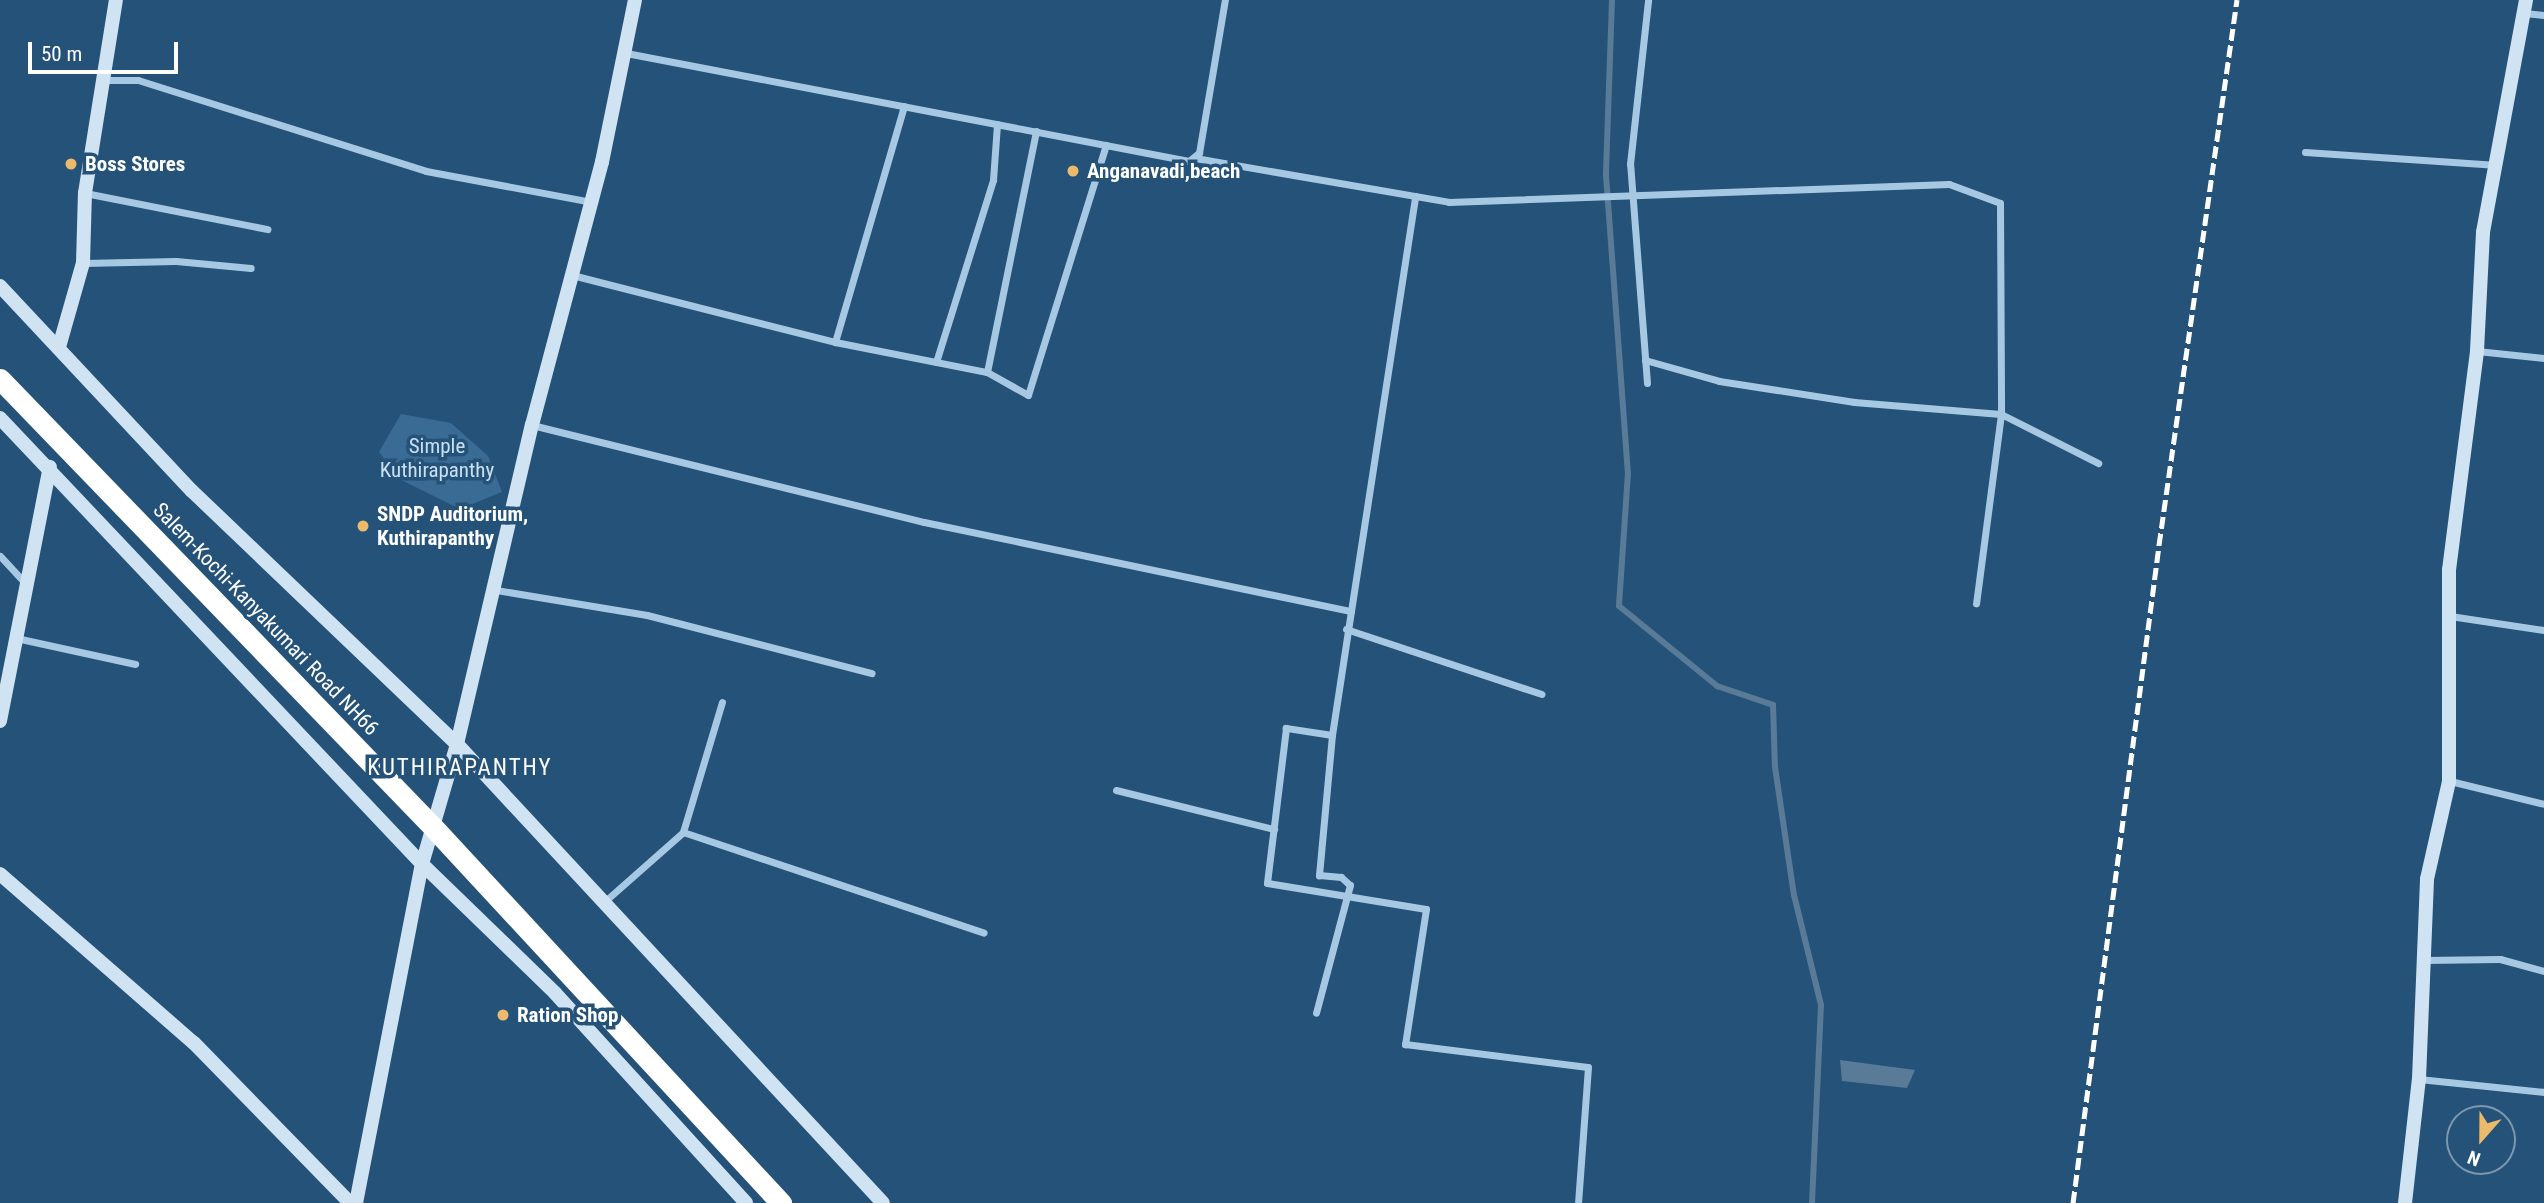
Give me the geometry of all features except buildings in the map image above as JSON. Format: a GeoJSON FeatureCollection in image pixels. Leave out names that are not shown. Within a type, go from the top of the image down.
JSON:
{"type":"FeatureCollection","features":[{"type":"Feature","properties":{"kind":"highway","name":"Salem-Kochi-Kanyakumari Road NH66"},"geometry":{"type":"LineString","coordinates":[[0,379],[432,826],[781,1203]]}},
{"type":"Feature","properties":{"kind":"street"},"geometry":{"type":"LineString","coordinates":[[59,347],[83,263],[85,193],[116,0]]}},
{"type":"Feature","properties":{"kind":"street"},"geometry":{"type":"LineString","coordinates":[[356,1203],[422,864],[457,744],[496,590],[532,425],[592,202],[626,53],[635,0]]}},
{"type":"Feature","properties":{"kind":"street"},"geometry":{"type":"LineString","coordinates":[[1195,158],[1225,0]]}},
{"type":"Feature","properties":{"kind":"street"},"geometry":{"type":"LineString","coordinates":[[1647,383],[1630,164],[1648,0]]}},
{"type":"Feature","properties":{"kind":"street"},"geometry":{"type":"LineString","coordinates":[[2405,1203],[2418,1079],[2427,879],[2449,780],[2449,570],[2477,351],[2483,232],[2525,6],[2544,15]]}},
{"type":"Feature","properties":{"kind":"street"},"geometry":{"type":"LineString","coordinates":[[626,53],[1189,161],[1195,158],[1449,202],[1949,184],[2000,204],[2001,414],[1976,603]]}},
{"type":"Feature","properties":{"kind":"street"},"geometry":{"type":"LineString","coordinates":[[103,80],[138,80],[425,171],[592,202]]}},
{"type":"Feature","properties":{"kind":"street"},"geometry":{"type":"LineString","coordinates":[[835,342],[904,106]]}},
{"type":"Feature","properties":{"kind":"street"},"geometry":{"type":"LineString","coordinates":[[936,362],[993,180],[997,124]]}},
{"type":"Feature","properties":{"kind":"street"},"geometry":{"type":"LineString","coordinates":[[986,372],[1036,131]]}},
{"type":"Feature","properties":{"kind":"street"},"geometry":{"type":"LineString","coordinates":[[572,275],[835,342],[986,372],[1028,395],[1106,145]]}},
{"type":"Feature","properties":{"kind":"street"},"geometry":{"type":"LineString","coordinates":[[2305,152],[2494,165]]}},
{"type":"Feature","properties":{"kind":"street"},"geometry":{"type":"LineString","coordinates":[[85,193],[267,229]]}},
{"type":"Feature","properties":{"kind":"street"},"geometry":{"type":"LineString","coordinates":[[1316,1013],[1347,897],[1347,880],[1319,875],[1332,735],[1346,629],[1351,611],[1415,196]]}},
{"type":"Feature","properties":{"kind":"street"},"geometry":{"type":"LineString","coordinates":[[83,263],[176,261],[251,268]]}},
{"type":"Feature","properties":{"kind":"street"},"geometry":{"type":"LineString","coordinates":[[0,286],[192,491],[457,744],[883,1203]]}},
{"type":"Feature","properties":{"kind":"street"},"geometry":{"type":"LineString","coordinates":[[2477,351],[2544,358]]}},
{"type":"Feature","properties":{"kind":"street"},"geometry":{"type":"LineString","coordinates":[[1645,360],[1719,381],[1853,402],[2001,414],[2098,463]]}},
{"type":"Feature","properties":{"kind":"street"},"geometry":{"type":"LineString","coordinates":[[0,418],[50,467],[422,864],[555,992],[746,1203]]}},
{"type":"Feature","properties":{"kind":"street"},"geometry":{"type":"LineString","coordinates":[[532,425],[924,522],[1351,611]]}},
{"type":"Feature","properties":{"kind":"street"},"geometry":{"type":"LineString","coordinates":[[0,721],[50,467]]}},
{"type":"Feature","properties":{"kind":"street"},"geometry":{"type":"LineString","coordinates":[[0,556],[26,584]]}},
{"type":"Feature","properties":{"kind":"street"},"geometry":{"type":"LineString","coordinates":[[496,590],[647,615],[872,673]]}},
{"type":"Feature","properties":{"kind":"street"},"geometry":{"type":"LineString","coordinates":[[2449,616],[2544,630]]}},
{"type":"Feature","properties":{"kind":"street"},"geometry":{"type":"LineString","coordinates":[[1346,629],[1541,694]]}},
{"type":"Feature","properties":{"kind":"street"},"geometry":{"type":"LineString","coordinates":[[16,638],[135,664]]}},
{"type":"Feature","properties":{"kind":"street"},"geometry":{"type":"LineString","coordinates":[[604,902],[683,832],[722,702]]}},
{"type":"Feature","properties":{"kind":"street"},"geometry":{"type":"LineString","coordinates":[[1332,735],[1286,729],[1267,883],[1426,909],[1405,1044],[1588,1067],[1578,1203]]}},
{"type":"Feature","properties":{"kind":"street"},"geometry":{"type":"LineString","coordinates":[[2449,780],[2544,804]]}},
{"type":"Feature","properties":{"kind":"street"},"geometry":{"type":"LineString","coordinates":[[1116,790],[1274,828]]}},
{"type":"Feature","properties":{"kind":"street"},"geometry":{"type":"LineString","coordinates":[[683,832],[984,933]]}},
{"type":"Feature","properties":{"kind":"street"},"geometry":{"type":"LineString","coordinates":[[0,874],[194,1043],[350,1203]]}},
{"type":"Feature","properties":{"kind":"street"},"geometry":{"type":"LineString","coordinates":[[2423,960],[2500,959],[2544,971]]}},
{"type":"Feature","properties":{"kind":"street"},"geometry":{"type":"LineString","coordinates":[[2418,1079],[2544,1092]]}},
{"type":"Feature","properties":{"kind":"green space","name":"Simple Kuthirapanthy"},"geometry":{"type":"Polygon","coordinates":[[[401,414],[451,423],[488,456],[502,492],[460,509],[401,480],[379,452],[401,414]]]}},
{"type":"Feature","properties":{"kind":"shaded area"},"geometry":{"type":"Polygon","coordinates":[[[1840,1060],[1915,1070],[1907,1088],[1842,1081],[1840,1060]]]}},
{"type":"Feature","properties":{"kind":"waterway"},"geometry":{"type":"LineString","coordinates":[[1612,0],[1606,175],[1628,473],[1619,606],[1717,686],[1773,705],[1775,767],[1794,895],[1821,1005],[1812,1203]]}},
{"type":"Feature","properties":{"kind":"railway"},"geometry":{"type":"LineString","coordinates":[[2073,1203],[2159,545],[2237,0]]}},
{"type":"Feature","properties":{"kind":"place","name":"Boss Stores"},"geometry":{"type":"Point","coordinates":[71,164]}},
{"type":"Feature","properties":{"kind":"place","name":"Anganavadi,beach"},"geometry":{"type":"Point","coordinates":[1073,171]}},
{"type":"Feature","properties":{"kind":"place","name":"SNDP Auditorium, Kuthirapanthy"},"geometry":{"type":"Point","coordinates":[363,526]}},
{"type":"Feature","properties":{"kind":"place","name":"Ration Shop"},"geometry":{"type":"Point","coordinates":[503,1015]}},
{"type":"Feature","properties":{"kind":"district","name":"KUTHIRAPANTHY"},"geometry":{"type":"Point","coordinates":[460,768]}}]}
